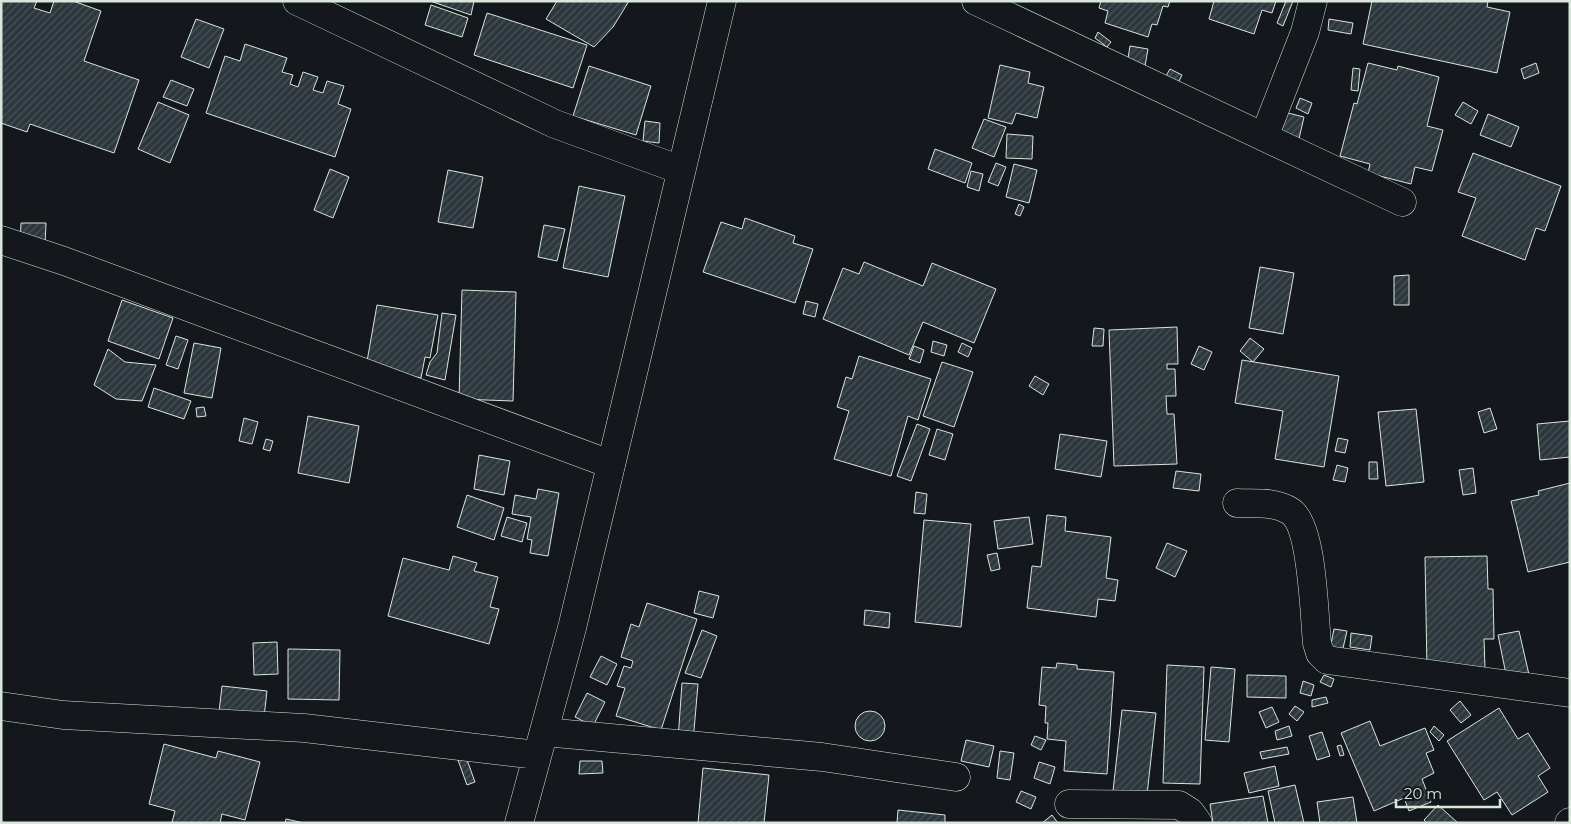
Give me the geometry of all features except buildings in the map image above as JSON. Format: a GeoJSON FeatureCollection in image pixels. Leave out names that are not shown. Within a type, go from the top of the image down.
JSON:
{"type":"FeatureCollection","features":[{"type":"Feature","properties":{"kind":"street"},"geometry":{"type":"LineString","coordinates":[[297,1],[555,124],[682,170]]}},
{"type":"Feature","properties":{"kind":"street"},"geometry":{"type":"LineString","coordinates":[[519,823],[572,628],[722,1]]}},
{"type":"Feature","properties":{"kind":"street"},"geometry":{"type":"LineString","coordinates":[[976,1],[1402,202]]}},
{"type":"Feature","properties":{"kind":"street"},"geometry":{"type":"LineString","coordinates":[[1264,137],[1305,32],[1313,1]]}},
{"type":"Feature","properties":{"kind":"street"},"geometry":{"type":"LineString","coordinates":[[1,240],[64,261],[610,464]]}},
{"type":"Feature","properties":{"kind":"street"},"geometry":{"type":"LineString","coordinates":[[1237,503],[1277,504],[1291,511],[1297,517],[1307,543],[1317,643],[1320,653],[1327,660],[1570,693]]}},
{"type":"Feature","properties":{"kind":"street"},"geometry":{"type":"LineString","coordinates":[[1,706],[63,715],[304,728],[541,744],[822,757],[956,777]]}},
{"type":"Feature","properties":{"kind":"street"},"geometry":{"type":"LineString","coordinates":[[1069,804],[1179,805],[1190,812],[1198,823]]}}]}
